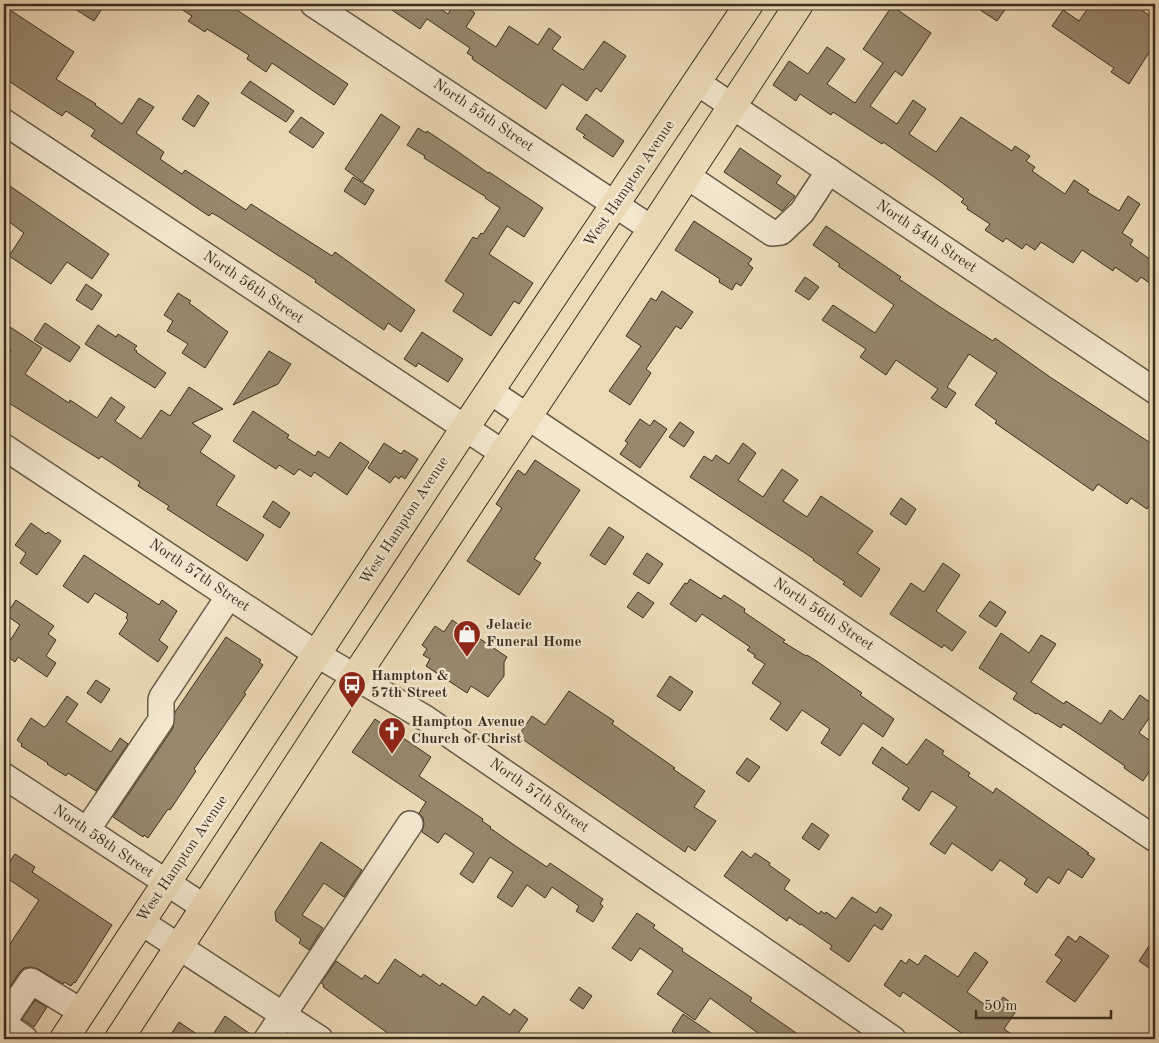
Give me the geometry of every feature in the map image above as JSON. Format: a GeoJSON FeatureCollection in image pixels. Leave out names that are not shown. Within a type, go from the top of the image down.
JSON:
{"type":"FeatureCollection","features":[{"type":"Feature","properties":{"kind":"main road","name":"West Hampton Avenue"},"geometry":{"type":"LineString","coordinates":[[64,1039],[318,655],[465,428],[698,83],[749,4]]}},
{"type":"Feature","properties":{"kind":"main road"},"geometry":{"type":"LineString","coordinates":[[119,1039],[355,676],[799,4]]}},
{"type":"Feature","properties":{"kind":"street","name":"North 55th Street"},"geometry":{"type":"LineString","coordinates":[[314,4],[652,229]]}},
{"type":"Feature","properties":{"kind":"street","name":"North 54th Street"},"geometry":{"type":"LineString","coordinates":[[698,83],[1155,391]]}},
{"type":"Feature","properties":{"kind":"street","name":"North 56th Street"},"geometry":{"type":"LineString","coordinates":[[4,122],[502,453]]}},
{"type":"Feature","properties":{"kind":"street"},"geometry":{"type":"LineString","coordinates":[[687,176],[772,233],[781,232],[802,212],[829,171]]}},
{"type":"Feature","properties":{"kind":"street","name":"North 56th Street"},"geometry":{"type":"LineString","coordinates":[[491,392],[1155,839]]}},
{"type":"Feature","properties":{"kind":"street","name":"North 57th Street"},"geometry":{"type":"LineString","coordinates":[[4,446],[318,655],[425,718],[893,1039]]}},
{"type":"Feature","properties":{"kind":"street"},"geometry":{"type":"LineString","coordinates":[[86,830],[161,720],[162,697],[230,596]]}},
{"type":"Feature","properties":{"kind":"street","name":"North 58th Street"},"geometry":{"type":"LineString","coordinates":[[4,776],[204,907]]}},
{"type":"Feature","properties":{"kind":"street"},"geometry":{"type":"LineString","coordinates":[[267,1039],[410,824]]}},
{"type":"Feature","properties":{"kind":"street"},"geometry":{"type":"LineString","coordinates":[[141,922],[320,1039]]}},
{"type":"Feature","properties":{"kind":"street"},"geometry":{"type":"LineString","coordinates":[[24,1039],[4,1023],[32,981],[82,1012]]}},
{"type":"Feature","properties":{"kind":"building"},"geometry":{"type":"Polygon","coordinates":[[[67,4],[105,4],[94,21],[67,4]]]}},
{"type":"Feature","properties":{"kind":"building"},"geometry":{"type":"Polygon","coordinates":[[[173,4],[228,4],[348,84],[334,105],[272,63],[266,72],[247,59],[249,55],[207,29],[205,32],[188,21],[192,16],[173,4]]]}},
{"type":"Feature","properties":{"kind":"building"},"geometry":{"type":"Polygon","coordinates":[[[383,4],[437,4],[436,6],[448,14],[454,4],[461,4],[475,13],[466,27],[496,47],[509,26],[538,45],[549,28],[561,37],[552,49],[583,70],[604,41],[626,56],[601,92],[596,88],[587,101],[562,84],[546,109],[472,59],[473,57],[467,53],[470,48],[427,19],[420,29],[383,4]]]}},
{"type":"Feature","properties":{"kind":"building"},"geometry":{"type":"Polygon","coordinates":[[[971,4],[1009,4],[997,21],[971,4]]]}},
{"type":"Feature","properties":{"kind":"building"},"geometry":{"type":"Polygon","coordinates":[[[1091,4],[1132,4],[1155,19],[1155,43],[1129,84],[1111,72],[1114,68],[1052,26],[1063,10],[1079,21],[1091,4]]]}},
{"type":"Feature","properties":{"kind":"building"},"geometry":{"type":"Polygon","coordinates":[[[4,6],[74,52],[56,79],[96,104],[122,124],[139,98],[154,107],[136,133],[164,152],[160,159],[182,174],[185,170],[246,210],[251,204],[332,256],[335,252],[415,310],[401,332],[388,323],[384,330],[315,282],[316,280],[219,217],[212,213],[209,216],[91,136],[95,130],[66,111],[62,116],[4,78],[4,6]]]}},
{"type":"Feature","properties":{"kind":"building"},"geometry":{"type":"Polygon","coordinates":[[[892,6],[931,33],[902,76],[895,71],[870,106],[897,124],[913,100],[926,109],[909,134],[936,152],[961,117],[1012,151],[1015,146],[1030,156],[1026,161],[1035,167],[1032,171],[1065,194],[1074,180],[1089,190],[1087,192],[1119,211],[1128,196],[1140,204],[1122,233],[1133,240],[1130,245],[1155,263],[1155,287],[1141,277],[1137,282],[1115,267],[1113,271],[1082,250],[1073,263],[1041,242],[1035,250],[1026,244],[1022,249],[1006,238],[1003,242],[985,230],[990,224],[967,209],[968,207],[961,202],[964,199],[883,142],[882,144],[833,112],[831,115],[800,94],[796,101],[773,85],[789,61],[808,74],[827,47],[845,59],[827,84],[855,103],[883,63],[863,49],[892,6]]]}},
{"type":"Feature","properties":{"kind":"building"},"geometry":{"type":"Polygon","coordinates":[[[250,81],[294,111],[286,122],[241,93],[250,81]]]}},
{"type":"Feature","properties":{"kind":"building"},"geometry":{"type":"Polygon","coordinates":[[[198,95],[209,103],[194,127],[182,119],[198,95]]]}},
{"type":"Feature","properties":{"kind":"building"},"geometry":{"type":"Polygon","coordinates":[[[381,114],[400,127],[363,182],[345,169],[381,114]]]}},
{"type":"Feature","properties":{"kind":"building"},"geometry":{"type":"Polygon","coordinates":[[[586,114],[624,141],[613,157],[583,137],[585,135],[576,129],[586,114]]]}},
{"type":"Feature","properties":{"kind":"building"},"geometry":{"type":"Polygon","coordinates":[[[301,117],[324,133],[313,148],[289,132],[301,117]]]}},
{"type":"Feature","properties":{"kind":"building"},"geometry":{"type":"Polygon","coordinates":[[[418,128],[426,133],[427,131],[543,208],[524,237],[507,226],[489,254],[533,283],[519,304],[514,301],[491,336],[453,311],[464,294],[445,281],[473,237],[477,239],[481,233],[483,234],[500,208],[407,145],[418,128]]]}},
{"type":"Feature","properties":{"kind":"building"},"geometry":{"type":"Polygon","coordinates":[[[740,148],[781,176],[776,183],[795,196],[782,211],[724,172],[740,148]]]}},
{"type":"Feature","properties":{"kind":"building"},"geometry":{"type":"Polygon","coordinates":[[[353,177],[374,190],[365,205],[344,191],[353,177]]]}},
{"type":"Feature","properties":{"kind":"building"},"geometry":{"type":"Polygon","coordinates":[[[4,182],[109,254],[92,279],[67,262],[51,284],[9,256],[24,233],[4,218],[4,182]]]}},
{"type":"Feature","properties":{"kind":"building"},"geometry":{"type":"Polygon","coordinates":[[[694,221],[752,259],[748,264],[753,268],[741,286],[736,283],[732,290],[719,282],[720,279],[675,250],[694,221]]]}},
{"type":"Feature","properties":{"kind":"building"},"geometry":{"type":"Polygon","coordinates":[[[826,226],[901,277],[899,279],[937,305],[993,341],[995,338],[1050,377],[1155,446],[1155,497],[1147,509],[1131,498],[1127,504],[1098,484],[1093,491],[995,423],[997,421],[975,405],[997,373],[969,354],[947,387],[956,393],[946,408],[931,398],[938,389],[896,360],[886,375],[860,357],[866,349],[822,320],[833,305],[875,333],[894,305],[838,266],[840,264],[813,245],[826,226]]]}},
{"type":"Feature","properties":{"kind":"building"},"geometry":{"type":"Polygon","coordinates":[[[805,277],[819,287],[809,300],[795,291],[805,277]]]}},
{"type":"Feature","properties":{"kind":"building"},"geometry":{"type":"Polygon","coordinates":[[[86,284],[102,295],[92,310],[76,300],[86,284]]]}},
{"type":"Feature","properties":{"kind":"building"},"geometry":{"type":"Polygon","coordinates":[[[662,291],[693,312],[681,329],[676,326],[646,369],[651,373],[630,405],[609,391],[641,346],[626,336],[651,298],[656,301],[662,291]]]}},
{"type":"Feature","properties":{"kind":"building"},"geometry":{"type":"Polygon","coordinates":[[[178,293],[191,301],[189,303],[228,332],[205,368],[182,353],[188,344],[167,331],[173,321],[164,315],[178,293]]]}},
{"type":"Feature","properties":{"kind":"building"},"geometry":{"type":"Polygon","coordinates":[[[4,323],[42,348],[25,374],[69,403],[70,400],[97,418],[111,397],[125,407],[115,421],[141,439],[161,410],[170,416],[189,387],[223,409],[192,423],[211,436],[200,452],[235,476],[216,505],[264,535],[247,561],[167,509],[169,506],[138,486],[140,482],[101,456],[99,459],[4,400],[4,362],[11,351],[4,346],[4,323]]]}},
{"type":"Feature","properties":{"kind":"building"},"geometry":{"type":"Polygon","coordinates":[[[45,323],[80,347],[70,362],[34,340],[45,323]]]}},
{"type":"Feature","properties":{"kind":"building"},"geometry":{"type":"Polygon","coordinates":[[[98,325],[116,337],[118,334],[137,346],[134,349],[136,352],[166,373],[155,388],[85,344],[98,325]]]}},
{"type":"Feature","properties":{"kind":"building"},"geometry":{"type":"Polygon","coordinates":[[[422,332],[463,359],[448,382],[418,363],[416,367],[404,359],[422,332]]]}},
{"type":"Feature","properties":{"kind":"building"},"geometry":{"type":"Polygon","coordinates":[[[269,351],[291,364],[278,384],[233,405],[269,351]]]}},
{"type":"Feature","properties":{"kind":"building"},"geometry":{"type":"Polygon","coordinates":[[[253,411],[289,435],[287,438],[315,456],[318,451],[329,458],[340,442],[369,462],[347,495],[314,472],[311,477],[299,469],[294,475],[279,465],[276,469],[233,441],[253,411]]]}},
{"type":"Feature","properties":{"kind":"building"},"geometry":{"type":"Polygon","coordinates":[[[640,419],[650,426],[654,420],[667,429],[640,468],[620,454],[628,443],[625,441],[640,419]]]}},
{"type":"Feature","properties":{"kind":"building"},"geometry":{"type":"Polygon","coordinates":[[[680,422],[694,432],[684,447],[669,437],[680,422]]]}},
{"type":"Feature","properties":{"kind":"building"},"geometry":{"type":"Polygon","coordinates":[[[384,443],[401,454],[404,450],[418,459],[405,479],[401,476],[399,479],[395,476],[390,483],[368,468],[384,443]]]}},
{"type":"Feature","properties":{"kind":"building"},"geometry":{"type":"Polygon","coordinates":[[[743,443],[756,453],[738,480],[763,497],[782,469],[798,480],[783,501],[807,517],[821,496],[873,531],[857,553],[880,569],[861,597],[843,584],[845,582],[814,559],[690,477],[704,456],[712,461],[716,455],[729,464],[743,443]]]}},
{"type":"Feature","properties":{"kind":"building"},"geometry":{"type":"Polygon","coordinates":[[[535,460],[580,490],[534,559],[541,563],[519,595],[467,561],[502,508],[496,504],[518,470],[525,475],[535,460]]]}},
{"type":"Feature","properties":{"kind":"building"},"geometry":{"type":"Polygon","coordinates":[[[901,498],[916,509],[906,525],[890,514],[901,498]]]}},
{"type":"Feature","properties":{"kind":"building"},"geometry":{"type":"Polygon","coordinates":[[[273,501],[290,513],[280,528],[263,517],[273,501]]]}},
{"type":"Feature","properties":{"kind":"building"},"geometry":{"type":"Polygon","coordinates":[[[31,523],[46,534],[48,532],[61,541],[37,575],[20,563],[26,553],[15,545],[31,523]]]}},
{"type":"Feature","properties":{"kind":"building"},"geometry":{"type":"Polygon","coordinates":[[[609,527],[624,537],[605,565],[590,555],[609,527]]]}},
{"type":"Feature","properties":{"kind":"building"},"geometry":{"type":"Polygon","coordinates":[[[647,553],[663,564],[649,584],[633,574],[647,553]]]}},
{"type":"Feature","properties":{"kind":"building"},"geometry":{"type":"Polygon","coordinates":[[[84,555],[159,605],[162,600],[177,611],[159,640],[168,647],[158,662],[119,634],[128,620],[126,618],[128,614],[95,593],[88,603],[63,586],[84,555]]]}},
{"type":"Feature","properties":{"kind":"building"},"geometry":{"type":"Polygon","coordinates":[[[943,563],[960,575],[936,611],[966,632],[952,651],[944,645],[942,648],[890,614],[911,583],[924,592],[943,563]]]}},
{"type":"Feature","properties":{"kind":"building"},"geometry":{"type":"Polygon","coordinates":[[[690,579],[721,599],[724,595],[745,609],[744,612],[785,640],[783,642],[818,662],[862,693],[860,695],[894,719],[883,737],[863,723],[840,756],[821,743],[830,729],[802,710],[787,731],[770,719],[781,703],[752,683],[765,664],[747,650],[750,647],[702,614],[696,622],[670,604],[690,579]]]}},
{"type":"Feature","properties":{"kind":"building"},"geometry":{"type":"Polygon","coordinates":[[[638,592],[654,603],[643,618],[627,607],[638,592]]]}},
{"type":"Feature","properties":{"kind":"building"},"geometry":{"type":"Polygon","coordinates":[[[16,600],[54,626],[48,634],[56,640],[46,656],[56,663],[47,677],[18,657],[15,662],[4,654],[4,650],[20,625],[6,615],[16,600]]]}},
{"type":"Feature","properties":{"kind":"building"},"geometry":{"type":"Polygon","coordinates":[[[990,601],[1006,612],[996,627],[979,616],[990,601]]]}},
{"type":"Feature","properties":{"kind":"building","name":"Jelacic Funeral Home"},"geometry":{"type":"Polygon","coordinates":[[[452,620],[507,657],[504,662],[504,676],[488,697],[471,686],[467,693],[426,666],[430,659],[423,655],[427,649],[422,645],[435,626],[444,632],[452,620]]]}},
{"type":"Feature","properties":{"kind":"building"},"geometry":{"type":"Polygon","coordinates":[[[1001,633],[1029,653],[1041,635],[1056,644],[1031,682],[1064,704],[1066,701],[1101,724],[1110,710],[1123,720],[1140,695],[1155,706],[1155,709],[1139,733],[1155,744],[1155,763],[1143,781],[1124,768],[1125,766],[1063,724],[1061,728],[1013,699],[1017,693],[979,668],[1001,633]]]}},
{"type":"Feature","properties":{"kind":"building"},"geometry":{"type":"Polygon","coordinates":[[[226,637],[261,660],[259,662],[263,665],[244,693],[246,694],[194,769],[196,771],[170,810],[168,809],[148,838],[144,835],[143,837],[113,817],[173,728],[175,712],[226,637]]]}},
{"type":"Feature","properties":{"kind":"building"},"geometry":{"type":"Polygon","coordinates":[[[670,676],[693,692],[680,711],[657,696],[670,676]]]}},
{"type":"Feature","properties":{"kind":"building"},"geometry":{"type":"Polygon","coordinates":[[[96,680],[110,689],[101,703],[87,693],[96,680]]]}},
{"type":"Feature","properties":{"kind":"building"},"geometry":{"type":"Polygon","coordinates":[[[569,691],[614,721],[612,724],[705,791],[694,807],[716,821],[695,851],[688,846],[685,852],[518,736],[532,716],[545,725],[569,691]]]}},
{"type":"Feature","properties":{"kind":"building"},"geometry":{"type":"Polygon","coordinates":[[[67,696],[78,704],[66,722],[111,752],[120,738],[128,744],[96,791],[68,773],[66,776],[47,764],[21,746],[22,744],[17,740],[31,718],[44,727],[46,726],[67,696]]]}},
{"type":"Feature","properties":{"kind":"building"},"geometry":{"type":"Polygon","coordinates":[[[375,719],[431,757],[419,776],[483,819],[482,821],[490,828],[514,845],[547,867],[550,863],[603,899],[600,904],[603,906],[593,922],[576,911],[579,906],[552,887],[545,898],[527,885],[512,907],[497,897],[513,872],[490,857],[473,883],[460,874],[474,853],[445,833],[438,843],[422,832],[424,824],[423,818],[419,813],[426,802],[352,752],[375,719]]]}},
{"type":"Feature","properties":{"kind":"building"},"geometry":{"type":"Polygon","coordinates":[[[926,739],[944,751],[942,754],[970,773],[968,776],[993,793],[996,788],[1089,853],[1087,854],[1095,859],[1082,878],[1068,869],[1059,884],[1048,877],[1037,893],[1024,884],[1027,879],[1000,860],[992,871],[952,843],[945,854],[930,844],[957,807],[932,791],[919,811],[902,799],[909,788],[872,763],[882,747],[907,765],[926,739]]]}},
{"type":"Feature","properties":{"kind":"building"},"geometry":{"type":"Polygon","coordinates":[[[747,758],[760,767],[749,782],[736,773],[747,758]]]}},
{"type":"Feature","properties":{"kind":"building"},"geometry":{"type":"Polygon","coordinates":[[[812,823],[829,835],[819,850],[802,838],[812,823]]]}},
{"type":"Feature","properties":{"kind":"building"},"geometry":{"type":"Polygon","coordinates":[[[321,842],[362,870],[344,897],[324,883],[302,915],[323,928],[309,950],[299,943],[301,939],[276,921],[275,912],[321,842]]]}},
{"type":"Feature","properties":{"kind":"building"},"geometry":{"type":"Polygon","coordinates":[[[742,851],[751,858],[755,853],[770,863],[769,865],[790,880],[784,889],[819,914],[821,911],[825,914],[826,912],[836,919],[852,897],[876,913],[880,907],[892,915],[882,930],[874,925],[849,962],[830,949],[832,946],[801,924],[789,917],[787,921],[724,876],[742,851]]]}},
{"type":"Feature","properties":{"kind":"building"},"geometry":{"type":"Polygon","coordinates":[[[15,854],[35,867],[32,872],[112,925],[75,983],[71,986],[64,982],[63,984],[38,969],[24,968],[4,996],[4,953],[39,900],[4,876],[4,870],[15,854]]]}},
{"type":"Feature","properties":{"kind":"building"},"geometry":{"type":"Polygon","coordinates":[[[637,913],[655,925],[653,928],[683,949],[682,951],[752,998],[750,1001],[805,1039],[766,1039],[710,998],[695,1020],[657,994],[673,971],[640,948],[631,961],[612,948],[637,913]]]}},
{"type":"Feature","properties":{"kind":"building"},"geometry":{"type":"Polygon","coordinates":[[[1068,936],[1076,942],[1080,936],[1109,956],[1075,1002],[1046,982],[1062,960],[1055,955],[1068,936]]]}},
{"type":"Feature","properties":{"kind":"building"},"geometry":{"type":"Polygon","coordinates":[[[1155,937],[1155,972],[1139,961],[1155,937]]]}},
{"type":"Feature","properties":{"kind":"building"},"geometry":{"type":"Polygon","coordinates":[[[975,952],[988,962],[967,992],[994,1011],[1003,997],[1018,1008],[1004,1029],[1019,1039],[970,1039],[903,992],[900,997],[884,985],[901,960],[906,964],[909,959],[918,965],[925,955],[958,977],[975,952]]]}},
{"type":"Feature","properties":{"kind":"building"},"geometry":{"type":"Polygon","coordinates":[[[395,959],[421,977],[423,974],[440,986],[442,983],[476,1006],[483,996],[510,1015],[514,1009],[528,1019],[514,1039],[396,1039],[323,987],[324,985],[321,983],[336,961],[362,979],[365,975],[378,984],[395,959]]]}},
{"type":"Feature","properties":{"kind":"building"},"geometry":{"type":"Polygon","coordinates":[[[579,987],[592,996],[583,1009],[570,1000],[579,987]]]}},
{"type":"Feature","properties":{"kind":"building"},"geometry":{"type":"Polygon","coordinates":[[[35,1000],[47,1007],[34,1027],[22,1019],[35,1000]]]}},
{"type":"Feature","properties":{"kind":"building"},"geometry":{"type":"Polygon","coordinates":[[[683,1014],[720,1039],[684,1039],[672,1031],[683,1014]]]}},
{"type":"Feature","properties":{"kind":"building"},"geometry":{"type":"Polygon","coordinates":[[[225,1016],[253,1036],[253,1039],[210,1039],[225,1016]]]}},
{"type":"Feature","properties":{"kind":"building"},"geometry":{"type":"Polygon","coordinates":[[[179,1022],[204,1039],[168,1039],[179,1022]]]}},
{"type":"Feature","properties":{"kind":"place","name":"Jelacic Funeral Home"},"geometry":{"type":"Point","coordinates":[467,658]}},
{"type":"Feature","properties":{"kind":"place","name":"Hampton & 57th Street"},"geometry":{"type":"Point","coordinates":[352,709]}},
{"type":"Feature","properties":{"kind":"place","name":"Hampton Avenue Church of Christ"},"geometry":{"type":"Point","coordinates":[392,755]}}]}
